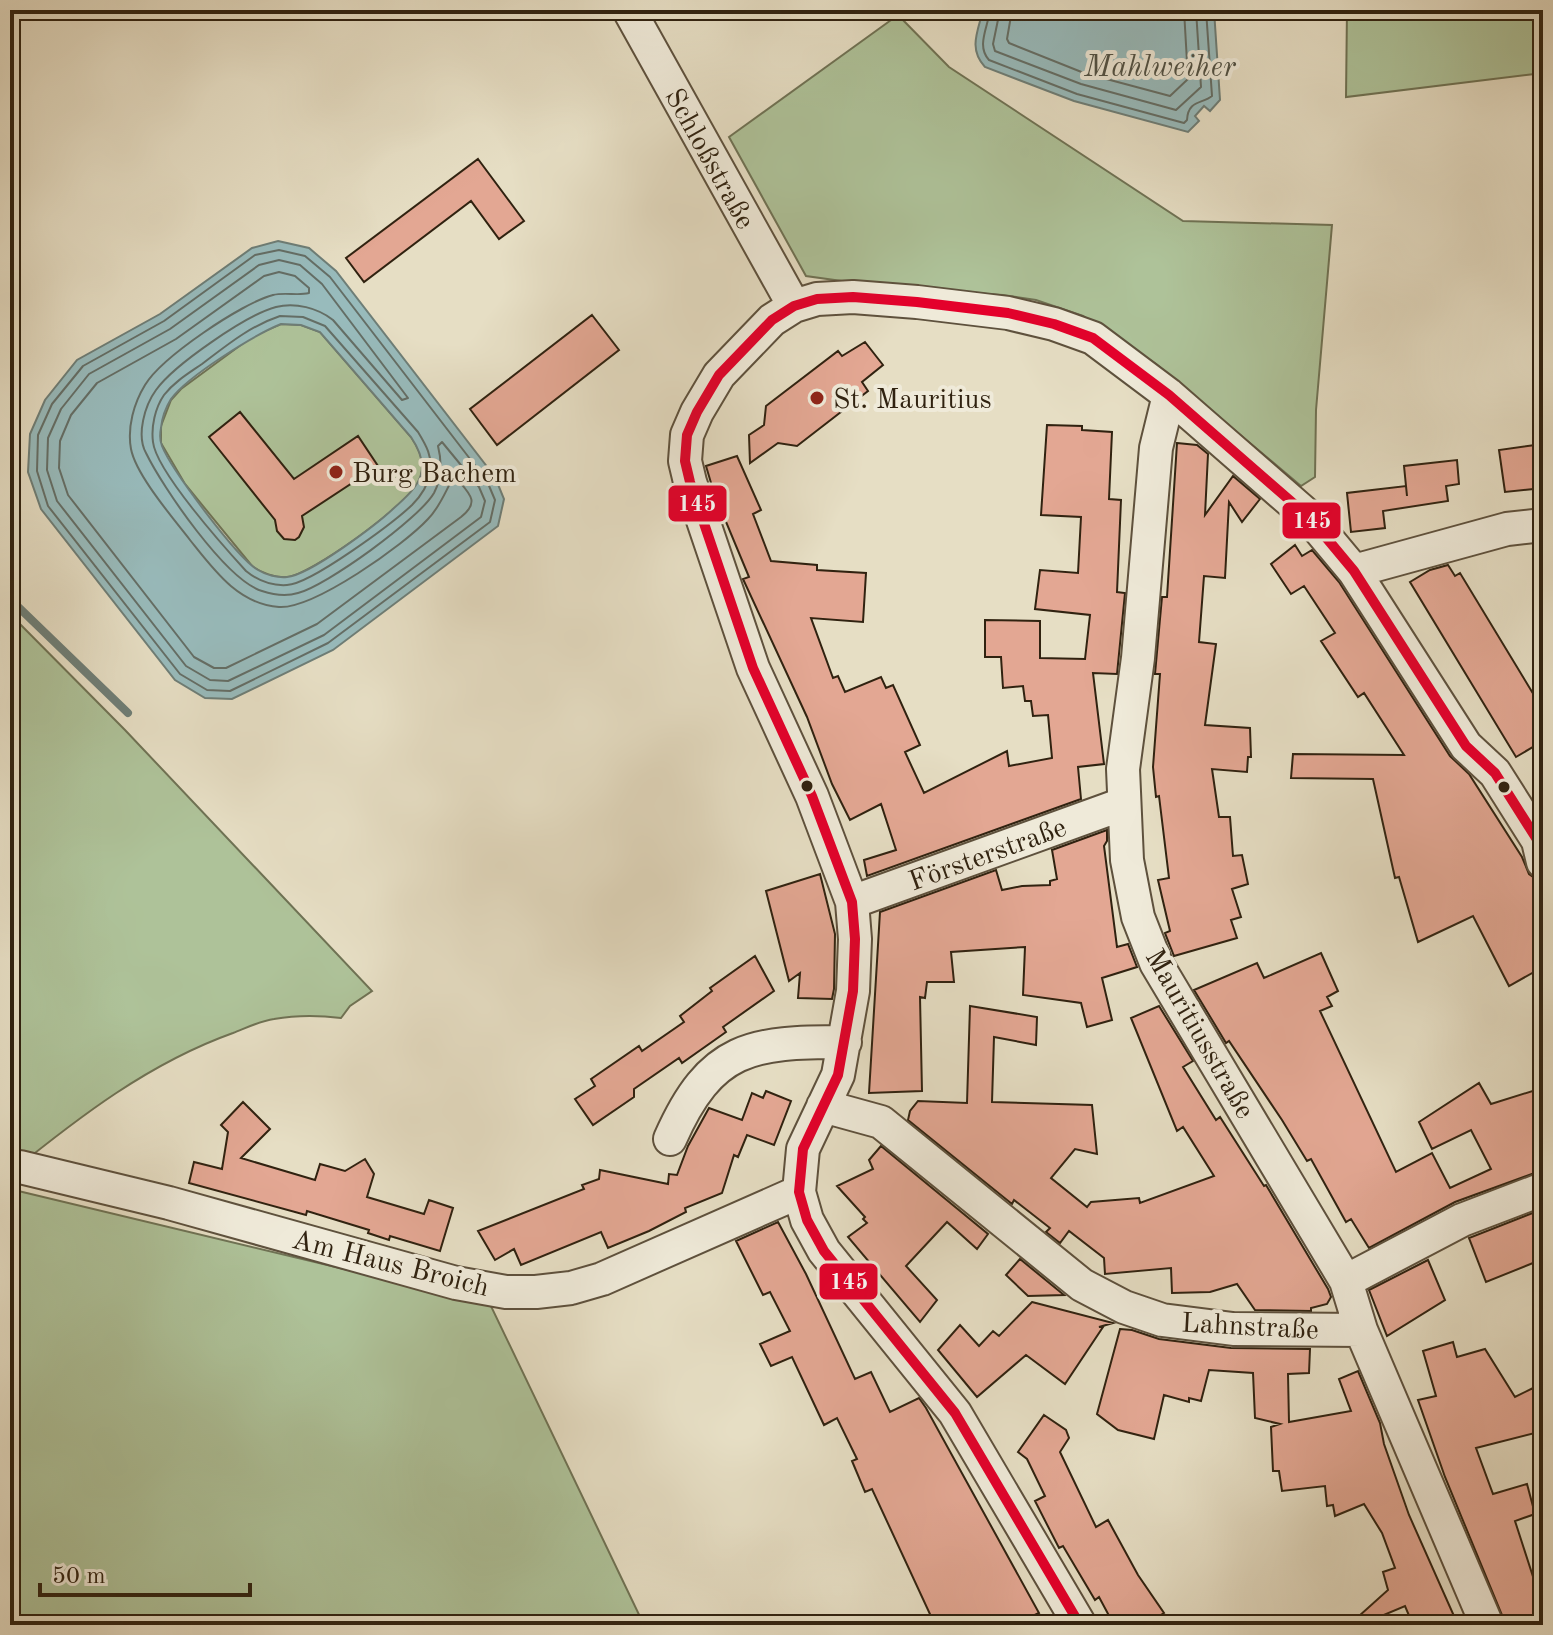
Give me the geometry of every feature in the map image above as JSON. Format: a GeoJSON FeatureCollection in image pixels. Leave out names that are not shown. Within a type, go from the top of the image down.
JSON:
{"type":"FeatureCollection","features":[{"type":"Feature","properties":{"kind":"street","name":"Schloßstraße"},"geometry":{"type":"LineString","coordinates":[[629,10],[794,306]]}},
{"type":"Feature","properties":{"kind":"street"},"geometry":{"type":"LineString","coordinates":[[1080,1625],[955,1413],[824,1251],[807,1220],[799,1192],[803,1149],[838,1075],[845,1042],[853,991],[855,939],[852,902],[812,796],[753,668],[685,461],[687,435],[719,375],[772,320],[794,306],[817,299],[853,297],[1008,313],[1054,324],[1093,338],[1169,395],[1309,517],[1354,571],[1466,746],[1495,773],[1538,841],[1543,862]]}},
{"type":"Feature","properties":{"kind":"street","name":"Mauritiusstraße"},"geometry":{"type":"LineString","coordinates":[[1169,395],[1156,448],[1138,658],[1123,769],[1127,860],[1138,917],[1156,963],[1346,1281],[1361,1330],[1487,1625]]}},
{"type":"Feature","properties":{"kind":"street"},"geometry":{"type":"LineString","coordinates":[[1354,571],[1507,529],[1543,525]]}},
{"type":"Feature","properties":{"kind":"street","name":"Försterstraße"},"geometry":{"type":"LineString","coordinates":[[852,902],[1123,804]]}},
{"type":"Feature","properties":{"kind":"street"},"geometry":{"type":"LineString","coordinates":[[670,1139],[698,1087],[743,1051],[800,1042],[845,1042]]}},
{"type":"Feature","properties":{"kind":"street","name":"Lahnstraße"},"geometry":{"type":"LineString","coordinates":[[823,1106],[881,1122],[1082,1285],[1124,1307],[1162,1320],[1210,1327],[1361,1330]]}},
{"type":"Feature","properties":{"kind":"street","name":"Am Haus Broich"},"geometry":{"type":"LineString","coordinates":[[20,1167],[169,1203],[416,1273],[506,1292],[571,1288],[602,1279],[799,1192]]}},
{"type":"Feature","properties":{"kind":"street"},"geometry":{"type":"LineString","coordinates":[[1346,1281],[1462,1220],[1543,1189]]}},
{"type":"Feature","properties":{"kind":"green space"},"geometry":{"type":"Polygon","coordinates":[[[1347,10],[1543,10],[1543,73],[1346,97],[1347,10]]]}},
{"type":"Feature","properties":{"kind":"green space"},"geometry":{"type":"Polygon","coordinates":[[[898,15],[949,67],[1183,221],[1332,225],[1316,410],[1315,477],[1301,486],[1156,364],[1083,316],[1036,300],[1003,295],[892,288],[806,276],[729,137],[898,15]]]}},
{"type":"Feature","properties":{"kind":"green space"},"geometry":{"type":"Polygon","coordinates":[[[281,324],[301,325],[320,332],[411,437],[422,465],[418,483],[378,522],[316,565],[287,577],[268,574],[252,566],[185,484],[161,443],[161,426],[171,400],[181,389],[253,336],[281,324]]]}},
{"type":"Feature","properties":{"kind":"green space"},"geometry":{"type":"Polygon","coordinates":[[[10,614],[125,730],[372,991],[350,1006],[341,1018],[307,1016],[269,1020],[202,1045],[172,1060],[116,1093],[10,1173],[10,614]]]}},
{"type":"Feature","properties":{"kind":"green space"},"geometry":{"type":"Polygon","coordinates":[[[10,1189],[490,1304],[644,1625],[10,1625],[10,1189]]]}},
{"type":"Feature","properties":{"kind":"water","name":"Mahlweiher"},"geometry":{"type":"Polygon","coordinates":[[[983,10],[1214,10],[1220,100],[1210,111],[1204,106],[1195,116],[1199,121],[1188,132],[1074,101],[985,67],[976,47],[983,10]]]}},
{"type":"Feature","properties":{"kind":"water"},"geometry":{"type":"Polygon","coordinates":[[[278,241],[309,248],[336,271],[495,477],[504,499],[498,526],[333,650],[232,699],[205,698],[175,680],[41,509],[28,472],[30,434],[45,400],[77,360],[160,314],[252,248],[278,241]],[[281,324],[269,329],[192,379],[171,399],[160,432],[161,444],[168,457],[235,549],[258,570],[280,577],[311,568],[373,526],[411,492],[422,468],[418,449],[411,437],[320,332],[301,325],[281,324]]]}},
{"type":"Feature","properties":{"kind":"building"},"geometry":{"type":"Polygon","coordinates":[[[478,159],[524,221],[499,239],[471,201],[364,282],[346,258],[478,159]]]}},
{"type":"Feature","properties":{"kind":"building"},"geometry":{"type":"Polygon","coordinates":[[[592,315],[619,350],[497,445],[470,409],[592,315]]]}},
{"type":"Feature","properties":{"kind":"building","name":"St. Mauritius"},"geometry":{"type":"Polygon","coordinates":[[[865,342],[883,365],[862,382],[868,391],[797,446],[778,443],[750,463],[749,435],[764,425],[766,406],[838,351],[842,356],[865,342]]]}},
{"type":"Feature","properties":{"kind":"building","name":"Burg Bachem"},"geometry":{"type":"Polygon","coordinates":[[[240,412],[294,479],[358,436],[378,466],[302,516],[304,527],[299,537],[295,540],[284,539],[277,531],[275,520],[209,437],[240,412]]]}},
{"type":"Feature","properties":{"kind":"building"},"geometry":{"type":"Polygon","coordinates":[[[1047,425],[1082,426],[1082,430],[1112,432],[1109,499],[1121,500],[1117,592],[1125,593],[1117,674],[1093,673],[1104,764],[1078,767],[1081,799],[867,876],[864,860],[896,850],[881,804],[850,820],[832,784],[807,717],[743,579],[749,577],[706,466],[737,456],[761,510],[753,514],[771,561],[817,565],[817,570],[866,573],[863,622],[811,618],[833,678],[838,676],[845,692],[881,677],[886,688],[893,685],[920,745],[905,752],[924,793],[1007,751],[1009,766],[1052,758],[1048,715],[1033,716],[1031,701],[1025,701],[1023,686],[1003,688],[1001,657],[985,657],[985,620],[1040,621],[1040,658],[1085,659],[1090,615],[1035,609],[1040,570],[1078,573],[1081,517],[1041,515],[1047,425]]]}},
{"type":"Feature","properties":{"kind":"building"},"geometry":{"type":"Polygon","coordinates":[[[1177,443],[1197,445],[1208,454],[1205,515],[1233,476],[1260,499],[1242,522],[1229,502],[1225,578],[1204,576],[1199,642],[1216,644],[1205,725],[1250,728],[1251,757],[1248,757],[1247,772],[1212,769],[1219,817],[1230,817],[1233,856],[1242,855],[1248,884],[1232,889],[1241,917],[1231,920],[1237,938],[1174,956],[1165,933],[1170,931],[1158,880],[1169,878],[1153,767],[1160,674],[1155,674],[1162,597],[1167,597],[1177,443]]]}},
{"type":"Feature","properties":{"kind":"building"},"geometry":{"type":"Polygon","coordinates":[[[1543,444],[1543,488],[1505,492],[1499,450],[1543,444]]]}},
{"type":"Feature","properties":{"kind":"building"},"geometry":{"type":"Polygon","coordinates":[[[1457,460],[1459,484],[1446,486],[1448,501],[1383,511],[1385,528],[1351,532],[1347,493],[1406,486],[1404,466],[1457,460]]]}},
{"type":"Feature","properties":{"kind":"building"},"geometry":{"type":"Polygon","coordinates":[[[1295,545],[1302,556],[1312,550],[1339,582],[1450,756],[1469,774],[1522,857],[1529,874],[1543,891],[1543,967],[1509,986],[1473,916],[1418,942],[1399,877],[1395,878],[1373,779],[1291,778],[1293,754],[1404,755],[1364,693],[1358,697],[1321,641],[1335,633],[1304,586],[1291,594],[1271,564],[1295,545]]]}},
{"type":"Feature","properties":{"kind":"building"},"geometry":{"type":"Polygon","coordinates":[[[1448,565],[1455,576],[1460,573],[1543,710],[1543,741],[1516,757],[1410,582],[1430,570],[1448,565]]]}},
{"type":"Feature","properties":{"kind":"building"},"geometry":{"type":"Polygon","coordinates":[[[1107,830],[1104,846],[1117,947],[1128,944],[1137,967],[1102,978],[1112,1020],[1087,1027],[1081,1003],[1023,995],[1025,947],[951,952],[954,982],[927,982],[925,998],[920,997],[922,1091],[869,1093],[880,912],[996,870],[1002,890],[1050,885],[1050,881],[1057,879],[1052,850],[1107,830]]]}},
{"type":"Feature","properties":{"kind":"building"},"geometry":{"type":"Polygon","coordinates":[[[820,874],[835,934],[834,989],[832,999],[798,998],[800,973],[789,981],[766,891],[820,874]]]}},
{"type":"Feature","properties":{"kind":"building"},"geometry":{"type":"Polygon","coordinates":[[[1321,953],[1338,991],[1327,997],[1332,1006],[1320,1011],[1396,1172],[1432,1153],[1450,1188],[1491,1169],[1471,1130],[1432,1149],[1419,1122],[1479,1083],[1491,1104],[1539,1089],[1543,1101],[1543,1170],[1455,1202],[1369,1248],[1351,1219],[1346,1222],[1311,1159],[1307,1161],[1229,1041],[1226,1043],[1194,990],[1257,963],[1264,978],[1321,953]]]}},
{"type":"Feature","properties":{"kind":"building"},"geometry":{"type":"Polygon","coordinates":[[[755,956],[774,991],[723,1027],[726,1032],[682,1063],[679,1058],[634,1089],[634,1097],[593,1125],[575,1099],[595,1086],[591,1079],[639,1046],[642,1051],[684,1022],[680,1016],[712,991],[710,988],[755,956]]]}},
{"type":"Feature","properties":{"kind":"building"},"geometry":{"type":"Polygon","coordinates":[[[970,1006],[1037,1017],[1036,1045],[994,1037],[992,1102],[1092,1105],[1097,1154],[1075,1149],[1051,1178],[1087,1207],[1091,1202],[1139,1198],[1140,1203],[1214,1176],[1183,1127],[1177,1131],[1131,1018],[1159,1006],[1193,1061],[1183,1067],[1216,1120],[1220,1117],[1266,1185],[1328,1289],[1331,1297],[1327,1304],[1311,1308],[1311,1311],[1255,1310],[1237,1284],[1210,1292],[1172,1293],[1171,1268],[1105,1274],[1104,1258],[1069,1231],[1060,1243],[1046,1232],[1050,1228],[1014,1200],[1012,1204],[908,1120],[910,1111],[918,1101],[967,1103],[970,1006]]]}},
{"type":"Feature","properties":{"kind":"building"},"geometry":{"type":"Polygon","coordinates":[[[766,1091],[791,1101],[774,1145],[747,1135],[738,1157],[734,1155],[722,1193],[685,1208],[686,1212],[649,1231],[608,1248],[601,1232],[521,1265],[514,1249],[495,1260],[478,1231],[584,1189],[582,1185],[599,1179],[600,1170],[668,1184],[669,1174],[677,1175],[688,1146],[709,1108],[742,1120],[752,1093],[763,1098],[766,1091]]]}},
{"type":"Feature","properties":{"kind":"building"},"geometry":{"type":"Polygon","coordinates":[[[243,1102],[270,1129],[241,1158],[315,1180],[320,1164],[345,1171],[365,1159],[374,1174],[367,1197],[424,1214],[429,1200],[453,1208],[440,1251],[390,1236],[389,1240],[368,1233],[369,1230],[307,1211],[306,1215],[189,1183],[194,1162],[222,1169],[228,1132],[221,1125],[243,1102]]]}},
{"type":"Feature","properties":{"kind":"building"},"geometry":{"type":"Polygon","coordinates":[[[881,1146],[988,1234],[977,1249],[947,1222],[906,1266],[937,1300],[920,1322],[848,1237],[867,1223],[837,1186],[873,1169],[869,1160],[881,1146]]]}},
{"type":"Feature","properties":{"kind":"building"},"geometry":{"type":"Polygon","coordinates":[[[1543,1209],[1543,1259],[1486,1282],[1469,1238],[1543,1209]]]}},
{"type":"Feature","properties":{"kind":"building"},"geometry":{"type":"Polygon","coordinates":[[[778,1222],[855,1379],[871,1372],[890,1412],[919,1398],[1039,1613],[1013,1625],[935,1625],[872,1489],[865,1492],[852,1461],[857,1459],[837,1418],[824,1425],[792,1357],[771,1366],[760,1344],[790,1331],[770,1292],[763,1295],[736,1241],[778,1222]]]}},
{"type":"Feature","properties":{"kind":"building"},"geometry":{"type":"Polygon","coordinates":[[[1020,1259],[1064,1295],[1028,1296],[1006,1275],[1020,1259]]]}},
{"type":"Feature","properties":{"kind":"building"},"geometry":{"type":"Polygon","coordinates":[[[1428,1260],[1445,1300],[1387,1336],[1369,1290],[1428,1260]]]}},
{"type":"Feature","properties":{"kind":"building"},"geometry":{"type":"Polygon","coordinates":[[[1032,1302],[1113,1323],[1099,1327],[1103,1327],[1065,1384],[1026,1355],[977,1397],[938,1350],[960,1325],[979,1346],[993,1331],[999,1336],[1032,1302]]]}},
{"type":"Feature","properties":{"kind":"building"},"geometry":{"type":"Polygon","coordinates":[[[1120,1329],[1159,1339],[1231,1348],[1310,1349],[1309,1373],[1288,1374],[1289,1422],[1351,1411],[1339,1379],[1358,1371],[1380,1423],[1384,1444],[1409,1515],[1458,1625],[1413,1625],[1405,1606],[1360,1625],[1349,1625],[1388,1590],[1383,1572],[1395,1568],[1382,1533],[1364,1504],[1335,1516],[1333,1505],[1327,1506],[1325,1486],[1282,1491],[1279,1471],[1273,1471],[1271,1427],[1280,1424],[1255,1418],[1253,1373],[1209,1370],[1201,1401],[1189,1398],[1189,1402],[1164,1395],[1154,1439],[1118,1430],[1097,1414],[1120,1329]]]}},
{"type":"Feature","properties":{"kind":"building"},"geometry":{"type":"Polygon","coordinates":[[[1453,1342],[1457,1357],[1485,1349],[1515,1397],[1533,1388],[1535,1396],[1543,1394],[1543,1431],[1476,1448],[1493,1494],[1527,1484],[1535,1514],[1515,1521],[1537,1589],[1543,1587],[1543,1617],[1517,1625],[1506,1625],[1445,1477],[1418,1400],[1436,1396],[1423,1351],[1453,1342]]]}},
{"type":"Feature","properties":{"kind":"building"},"geometry":{"type":"Polygon","coordinates":[[[1044,1415],[1066,1430],[1069,1438],[1060,1452],[1096,1527],[1108,1520],[1138,1575],[1164,1613],[1159,1616],[1164,1625],[1114,1625],[1099,1597],[1095,1600],[1063,1546],[1059,1548],[1035,1501],[1045,1496],[1027,1459],[1018,1452],[1044,1415]]]}},
{"type":"Feature","properties":{"kind":"waterway"},"geometry":{"type":"LineString","coordinates":[[10,599],[128,713]]}},
{"type":"Feature","properties":{"kind":"transit line","name":"145"},"geometry":{"type":"LineString","coordinates":[[1080,1625],[955,1413],[824,1251],[807,1220],[799,1192],[803,1149],[838,1075],[853,991],[855,939],[852,902],[812,796],[753,668],[690,482],[685,461],[687,435],[719,375],[772,320],[794,306],[817,299],[853,297],[1008,313],[1054,324],[1093,338],[1169,395],[1309,517],[1354,571],[1466,746],[1495,773],[1538,841],[1543,862]]}},
{"type":"Feature","properties":{"kind":"place","name":"St. Mauritius"},"geometry":{"type":"Point","coordinates":[817,398]}},
{"type":"Feature","properties":{"kind":"place","name":"Burg Bachem"},"geometry":{"type":"Point","coordinates":[336,472]}}]}
